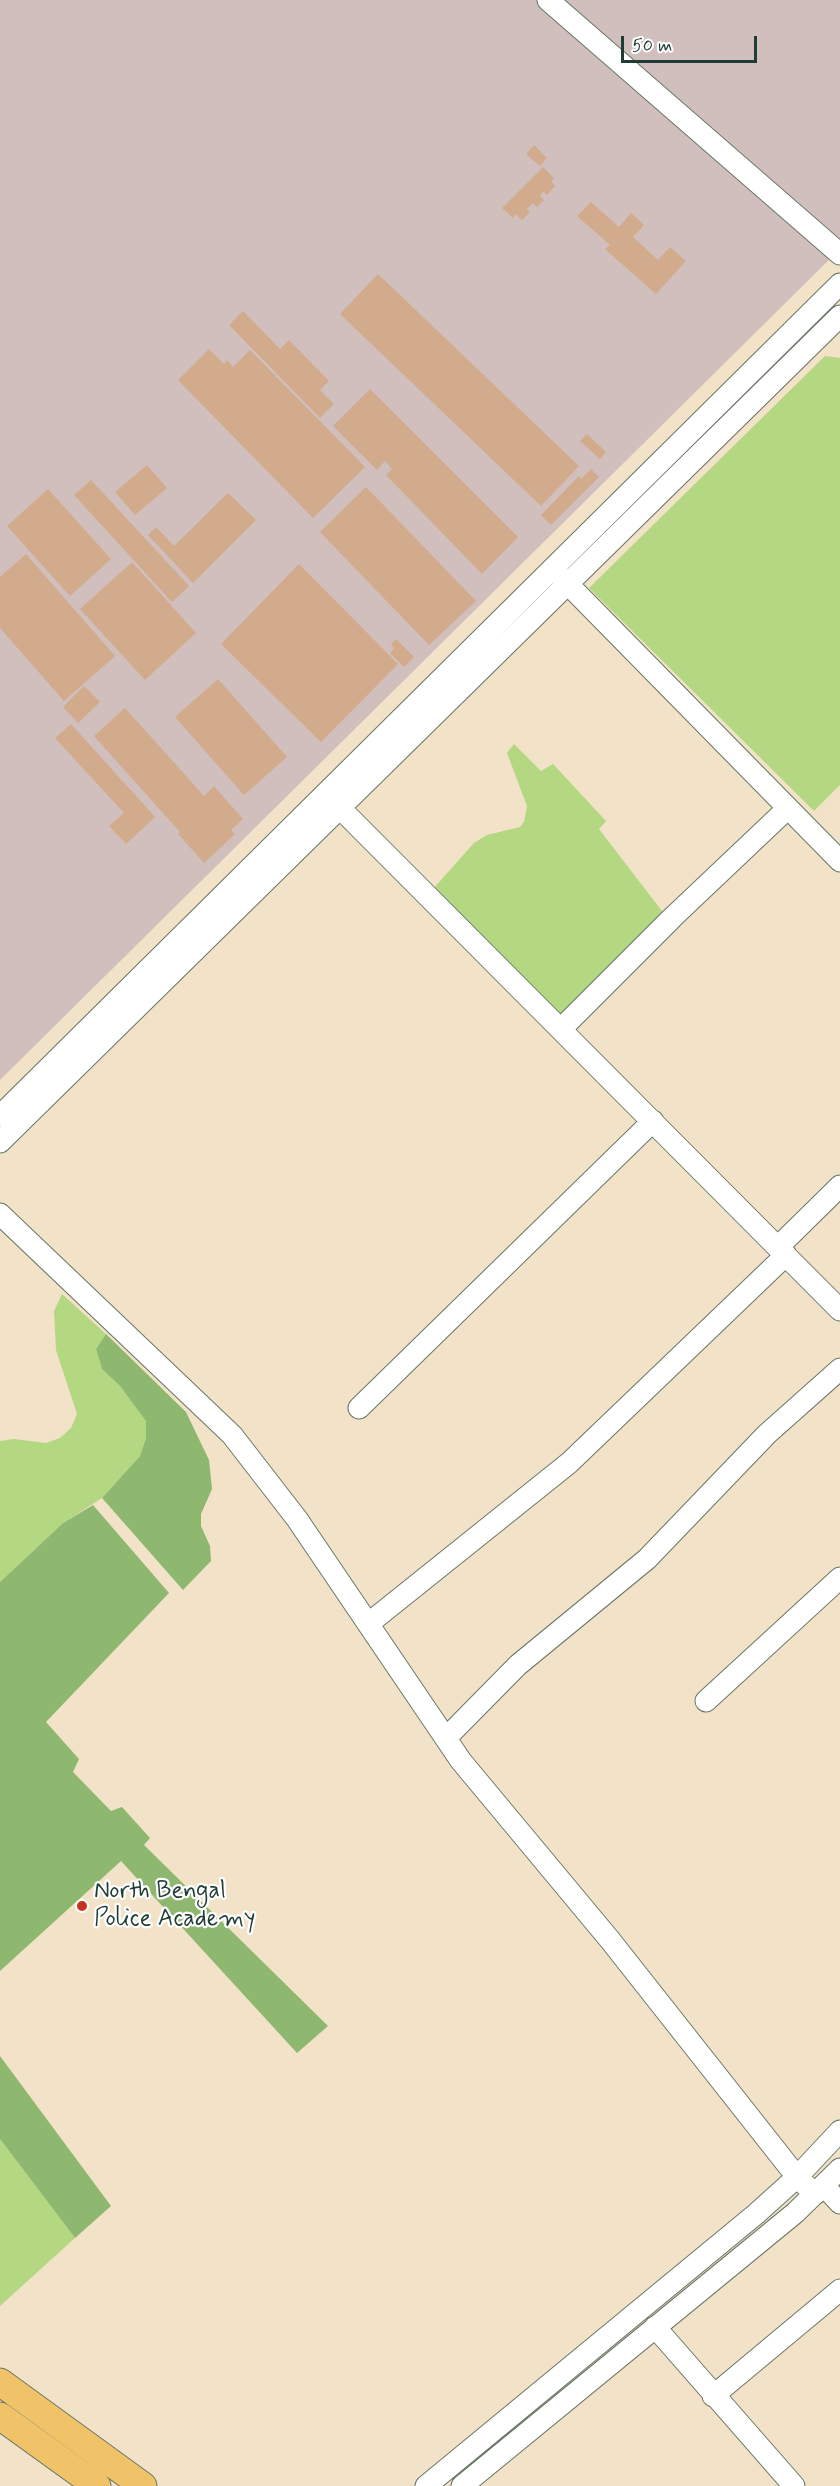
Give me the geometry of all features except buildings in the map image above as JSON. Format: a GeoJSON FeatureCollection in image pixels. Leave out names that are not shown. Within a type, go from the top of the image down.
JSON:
{"type":"FeatureCollection","features":[{"type":"Feature","properties":{"kind":"main road"},"geometry":{"type":"LineString","coordinates":[[0,2382],[143,2486]]}},
{"type":"Feature","properties":{"kind":"main road"},"geometry":{"type":"LineString","coordinates":[[0,2416],[98,2486]]}},
{"type":"Feature","properties":{"kind":"street"},"geometry":{"type":"LineString","coordinates":[[548,0],[840,254]]}},
{"type":"Feature","properties":{"kind":"street"},"geometry":{"type":"LineString","coordinates":[[0,1116],[840,284]]}},
{"type":"Feature","properties":{"kind":"street"},"geometry":{"type":"LineString","coordinates":[[0,1142],[840,316]]}},
{"type":"Feature","properties":{"kind":"street"},"geometry":{"type":"LineString","coordinates":[[551,568],[840,861]]}},
{"type":"Feature","properties":{"kind":"street"},"geometry":{"type":"LineString","coordinates":[[340,808],[840,1310]]}},
{"type":"Feature","properties":{"kind":"street"},"geometry":{"type":"LineString","coordinates":[[561,1029],[673,917],[788,808]]}},
{"type":"Feature","properties":{"kind":"street"},"geometry":{"type":"LineString","coordinates":[[359,1408],[653,1121]]}},
{"type":"Feature","properties":{"kind":"street"},"geometry":{"type":"LineString","coordinates":[[369,1624],[569,1462],[782,1251],[840,1186]]}},
{"type":"Feature","properties":{"kind":"street"},"geometry":{"type":"LineString","coordinates":[[0,1214],[232,1434],[297,1519],[446,1738],[797,2177],[840,2203]]}},
{"type":"Feature","properties":{"kind":"street"},"geometry":{"type":"LineString","coordinates":[[446,1738],[518,1665],[647,1559],[767,1434],[840,1369]]}},
{"type":"Feature","properties":{"kind":"street"},"geometry":{"type":"LineString","coordinates":[[706,1701],[840,1578]]}},
{"type":"Feature","properties":{"kind":"street"},"geometry":{"type":"LineString","coordinates":[[426,2486],[756,2214],[797,2177],[840,2131]]}},
{"type":"Feature","properties":{"kind":"street"},"geometry":{"type":"LineString","coordinates":[[462,2486],[820,2190],[840,2169]]}},
{"type":"Feature","properties":{"kind":"street"},"geometry":{"type":"LineString","coordinates":[[713,2396],[840,2290]]}},
{"type":"Feature","properties":{"kind":"street"},"geometry":{"type":"LineString","coordinates":[[655,2327],[794,2486]]}},
{"type":"Feature","properties":{"kind":"street"},"geometry":{"type":"LineString","coordinates":[[531,2398],[546,2416]]}},
{"type":"Feature","properties":{"kind":"shaded area"},"geometry":{"type":"Polygon","coordinates":[[[0,0],[840,0],[840,249],[0,1080],[0,0]]]}},
{"type":"Feature","properties":{"kind":"green space"},"geometry":{"type":"Polygon","coordinates":[[[825,356],[840,358],[840,785],[814,811],[589,588],[825,356]]]}},
{"type":"Feature","properties":{"kind":"green space"},"geometry":{"type":"Polygon","coordinates":[[[514,744],[541,771],[553,764],[606,821],[599,829],[665,915],[560,1015],[433,889],[474,843],[487,835],[520,827],[524,822],[527,806],[507,753],[514,744]]]}},
{"type":"Feature","properties":{"kind":"green space"},"geometry":{"type":"Polygon","coordinates":[[[62,1294],[106,1334],[96,1349],[102,1369],[120,1386],[147,1421],[146,1438],[140,1456],[102,1498],[63,1523],[0,1582],[0,1441],[14,1439],[46,1443],[60,1438],[71,1428],[77,1414],[56,1350],[54,1311],[62,1294]]]}},
{"type":"Feature","properties":{"kind":"green space"},"geometry":{"type":"Polygon","coordinates":[[[106,1334],[186,1412],[209,1460],[212,1489],[201,1514],[201,1526],[210,1546],[211,1561],[183,1590],[102,1498],[140,1456],[146,1438],[146,1421],[120,1386],[102,1369],[96,1349],[106,1334]]]}},
{"type":"Feature","properties":{"kind":"green space"},"geometry":{"type":"Polygon","coordinates":[[[93,1505],[169,1593],[46,1722],[79,1759],[73,1772],[111,1811],[122,1807],[150,1838],[144,1845],[328,2026],[297,2053],[121,1861],[0,1971],[0,1582],[63,1523],[93,1505]]]}},
{"type":"Feature","properties":{"kind":"green space"},"geometry":{"type":"Polygon","coordinates":[[[0,2056],[111,2206],[75,2238],[0,2139],[0,2056]]]}},
{"type":"Feature","properties":{"kind":"green space"},"geometry":{"type":"Polygon","coordinates":[[[0,2139],[75,2238],[0,2306],[0,2139]]]}},
{"type":"Feature","properties":{"kind":"place","name":"North Bengal Police Academy"},"geometry":{"type":"Point","coordinates":[82,1906]}}]}
